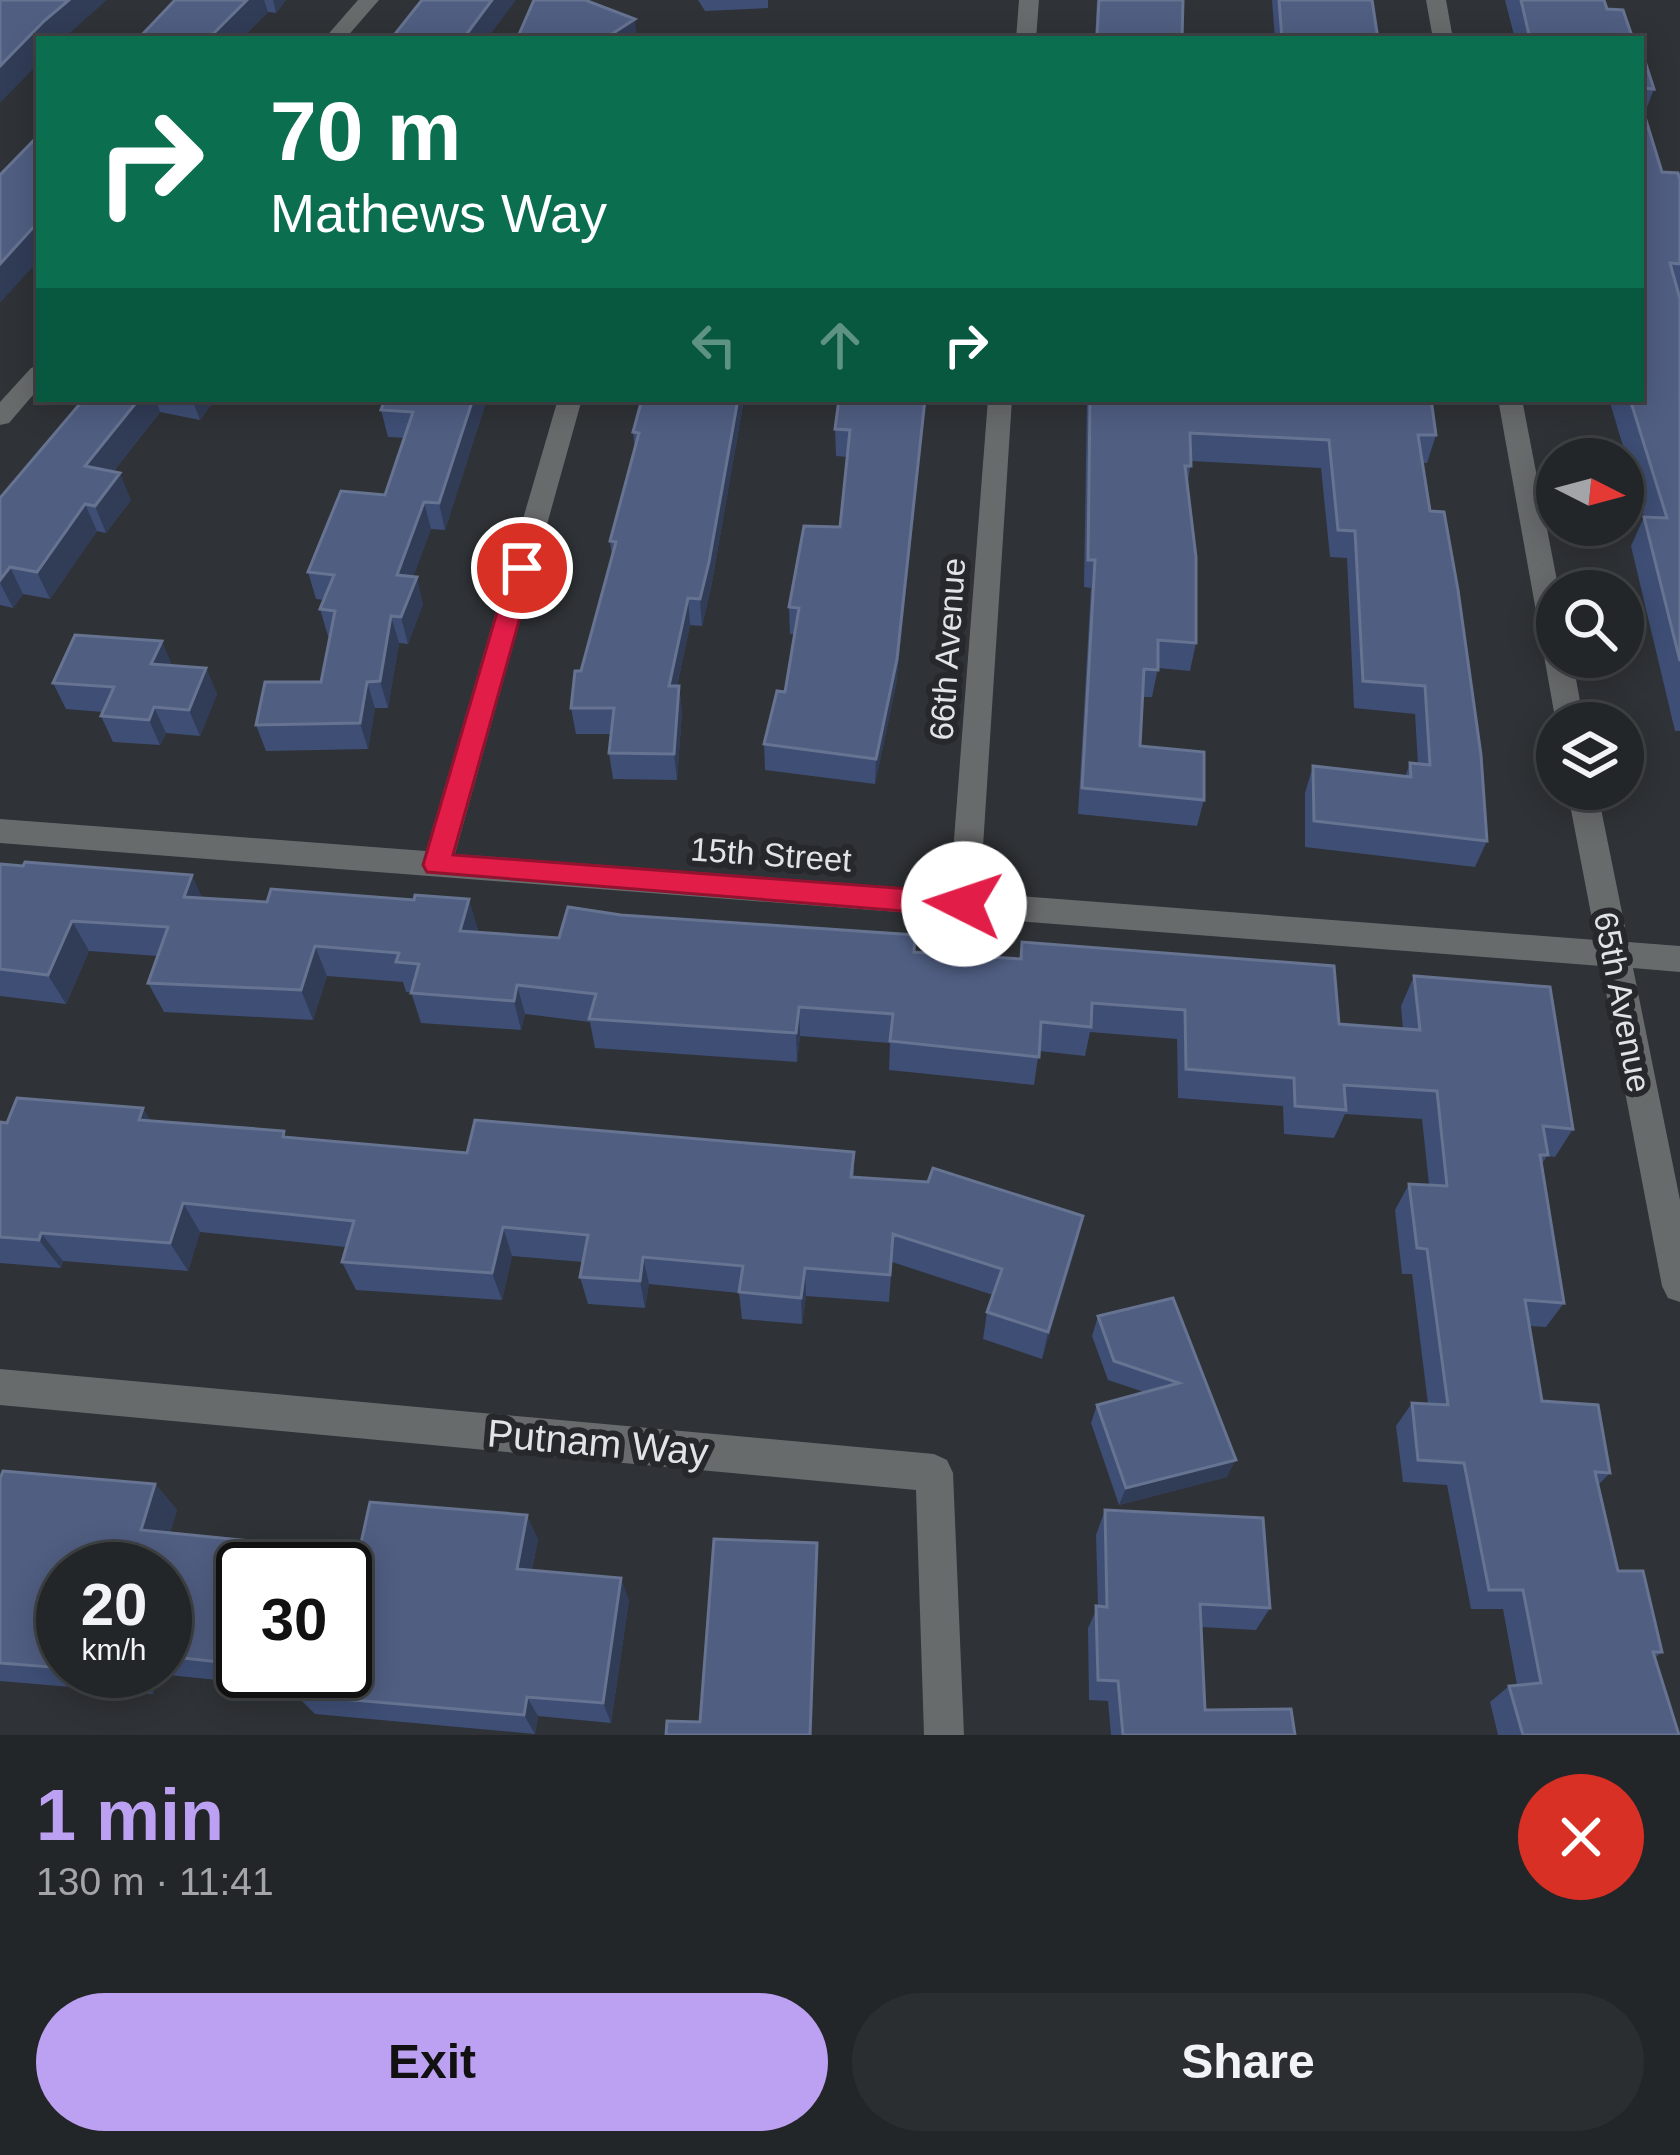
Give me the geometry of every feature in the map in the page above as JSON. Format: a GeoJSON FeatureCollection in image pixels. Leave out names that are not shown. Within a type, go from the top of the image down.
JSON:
{"type":"FeatureCollection","features":[{"type":"Feature","properties":{"kind":"street"},"geometry":{"type":"LineString","coordinates":[[337,36],[369,0]]}},
{"type":"Feature","properties":{"kind":"street"},"geometry":{"type":"LineString","coordinates":[[1026,36],[1029,0]]}},
{"type":"Feature","properties":{"kind":"street"},"geometry":{"type":"LineString","coordinates":[[1436,0],[1442,36]]}},
{"type":"Feature","properties":{"kind":"street"},"geometry":{"type":"LineString","coordinates":[[0,417],[36,376]]}},
{"type":"Feature","properties":{"kind":"street"},"geometry":{"type":"LineString","coordinates":[[437,865],[569,402]]}},
{"type":"Feature","properties":{"kind":"street","name":"66th Avenue"},"geometry":{"type":"LineString","coordinates":[[964,904],[1000,402]]}},
{"type":"Feature","properties":{"kind":"street"},"geometry":{"type":"LineString","coordinates":[[1511,402],[1541,570]]}},
{"type":"Feature","properties":{"kind":"street","name":"65th Avenue"},"geometry":{"type":"LineString","coordinates":[[1586,810],[1680,1286]]}},
{"type":"Feature","properties":{"kind":"street","name":"15th Street"},"geometry":{"type":"LineString","coordinates":[[0,831],[1680,959]]}},
{"type":"Feature","properties":{"kind":"street","name":"Putnam Way"},"geometry":{"type":"LineString","coordinates":[[0,1387],[934,1473],[944,1735]]}},
{"type":"Feature","properties":{"kind":"building"},"geometry":{"type":"Polygon","coordinates":[[[0,0],[69,0],[0,66],[0,0]]]}},
{"type":"Feature","properties":{"kind":"building"},"geometry":{"type":"Polygon","coordinates":[[[175,0],[247,0],[211,36],[141,36],[175,0]]]}},
{"type":"Feature","properties":{"kind":"building"},"geometry":{"type":"Polygon","coordinates":[[[422,0],[492,0],[465,36],[393,36],[422,0]]]}},
{"type":"Feature","properties":{"kind":"building"},"geometry":{"type":"Polygon","coordinates":[[[534,0],[585,0],[635,19],[609,36],[518,36],[534,0]]]}},
{"type":"Feature","properties":{"kind":"building"},"geometry":{"type":"Polygon","coordinates":[[[1099,0],[1183,0],[1182,36],[1097,36],[1099,0]]]}},
{"type":"Feature","properties":{"kind":"building"},"geometry":{"type":"Polygon","coordinates":[[[1279,0],[1372,0],[1378,36],[1282,36],[1279,0]]]}},
{"type":"Feature","properties":{"kind":"building"},"geometry":{"type":"Polygon","coordinates":[[[1521,0],[1604,0],[1607,9],[1623,10],[1632,36],[1529,36],[1521,0]]]}},
{"type":"Feature","properties":{"kind":"building"},"geometry":{"type":"Polygon","coordinates":[[[1644,58],[1654,89],[1644,88],[1644,58]]]}},
{"type":"Feature","properties":{"kind":"building"},"geometry":{"type":"Polygon","coordinates":[[[1644,114],[1662,172],[1678,173],[1680,180],[1680,264],[1670,263],[1680,299],[1680,661],[1644,517],[1667,518],[1631,402],[1644,402],[1644,114]]]}},
{"type":"Feature","properties":{"kind":"building"},"geometry":{"type":"Polygon","coordinates":[[[36,138],[36,224],[0,264],[0,175],[36,138]]]}},
{"type":"Feature","properties":{"kind":"building"},"geometry":{"type":"Polygon","coordinates":[[[81,402],[137,402],[85,466],[120,473],[95,506],[85,504],[37,572],[10,567],[0,580],[0,498],[81,402]]]}},
{"type":"Feature","properties":{"kind":"building"},"geometry":{"type":"Polygon","coordinates":[[[384,402],[472,402],[439,503],[424,502],[397,575],[417,577],[401,617],[391,616],[380,681],[367,682],[360,723],[256,725],[265,682],[321,682],[335,611],[320,609],[334,575],[308,572],[341,491],[385,495],[413,412],[381,410],[384,402]]]}},
{"type":"Feature","properties":{"kind":"building"},"geometry":{"type":"Polygon","coordinates":[[[641,402],[737,402],[709,562],[700,599],[688,598],[669,686],[679,686],[674,754],[609,753],[614,708],[571,708],[575,671],[581,671],[616,542],[610,541],[639,433],[633,432],[641,402]]]}},
{"type":"Feature","properties":{"kind":"building"},"geometry":{"type":"Polygon","coordinates":[[[839,402],[925,402],[897,659],[876,759],[764,744],[777,691],[785,692],[799,608],[789,607],[804,526],[840,527],[850,430],[835,429],[839,402]]]}},
{"type":"Feature","properties":{"kind":"building"},"geometry":{"type":"Polygon","coordinates":[[[1090,402],[1431,402],[1436,435],[1418,435],[1430,511],[1444,512],[1458,590],[1481,755],[1487,841],[1314,821],[1313,766],[1411,777],[1410,763],[1430,765],[1425,686],[1363,681],[1355,531],[1338,530],[1329,440],[1190,433],[1191,466],[1185,466],[1196,557],[1196,643],[1158,640],[1158,670],[1144,669],[1140,746],[1204,752],[1204,800],[1082,788],[1095,560],[1088,560],[1090,402]]]}},
{"type":"Feature","properties":{"kind":"building"},"geometry":{"type":"Polygon","coordinates":[[[75,635],[162,641],[151,664],[206,668],[189,710],[154,707],[149,720],[101,716],[114,687],[53,683],[75,635]]]}},
{"type":"Feature","properties":{"kind":"building"},"geometry":{"type":"Polygon","coordinates":[[[25,862],[192,875],[184,897],[267,902],[271,889],[414,900],[415,895],[469,899],[460,931],[559,938],[568,907],[621,915],[915,935],[914,952],[1021,959],[1022,942],[1334,966],[1339,1024],[1420,1030],[1414,976],[1550,987],[1573,1129],[1543,1126],[1548,1155],[1540,1155],[1564,1303],[1525,1300],[1542,1401],[1598,1405],[1610,1473],[1595,1472],[1618,1571],[1643,1571],[1662,1652],[1653,1652],[1679,1735],[1523,1735],[1509,1686],[1541,1683],[1523,1590],[1489,1590],[1464,1463],[1418,1460],[1412,1403],[1448,1405],[1427,1249],[1417,1248],[1409,1184],[1447,1186],[1437,1091],[1344,1085],[1346,1110],[1295,1106],[1294,1078],[1186,1069],[1185,1010],[1092,1003],[1091,1027],[1041,1022],[1039,1057],[890,1041],[893,1014],[799,1007],[796,1033],[589,1019],[596,994],[517,985],[514,1001],[411,993],[419,964],[396,962],[399,953],[315,946],[301,990],[148,983],[168,927],[72,921],[48,975],[0,969],[0,864],[23,866],[25,862]]]}},
{"type":"Feature","properties":{"kind":"building"},"geometry":{"type":"Polygon","coordinates":[[[17,1098],[143,1108],[139,1120],[467,1153],[475,1120],[854,1152],[851,1177],[928,1182],[933,1168],[1083,1216],[1048,1332],[987,1312],[1002,1269],[893,1234],[890,1275],[805,1268],[801,1298],[739,1292],[743,1266],[643,1257],[640,1281],[580,1277],[588,1235],[503,1227],[492,1273],[342,1262],[354,1221],[183,1203],[170,1243],[41,1233],[39,1240],[0,1237],[0,1122],[7,1123],[17,1098]]]}},
{"type":"Feature","properties":{"kind":"building"},"geometry":{"type":"Polygon","coordinates":[[[1173,1298],[1236,1460],[1126,1488],[1097,1405],[1179,1383],[1114,1361],[1098,1316],[1173,1298]]]}},
{"type":"Feature","properties":{"kind":"building"},"geometry":{"type":"Polygon","coordinates":[[[3,1471],[155,1484],[141,1530],[260,1542],[216,1542],[216,1662],[192,1659],[192,1542],[36,1542],[36,1666],[0,1663],[3,1471]]]}},
{"type":"Feature","properties":{"kind":"building"},"geometry":{"type":"Polygon","coordinates":[[[370,1502],[527,1515],[517,1569],[621,1578],[603,1703],[527,1697],[524,1715],[330,1698],[372,1698],[372,1542],[361,1542],[370,1502]]]}},
{"type":"Feature","properties":{"kind":"building"},"geometry":{"type":"Polygon","coordinates":[[[1105,1510],[1263,1518],[1270,1608],[1200,1604],[1205,1710],[1291,1709],[1295,1735],[1123,1735],[1118,1681],[1098,1680],[1096,1606],[1107,1607],[1105,1510]]]}},
{"type":"Feature","properties":{"kind":"building"},"geometry":{"type":"Polygon","coordinates":[[[714,1539],[817,1543],[810,1735],[666,1735],[667,1721],[700,1722],[714,1539]]]}},
{"type":"Feature","properties":{"kind":"route"},"geometry":{"type":"LineString","coordinates":[[522,568],[437,865],[964,904]]}}]}
